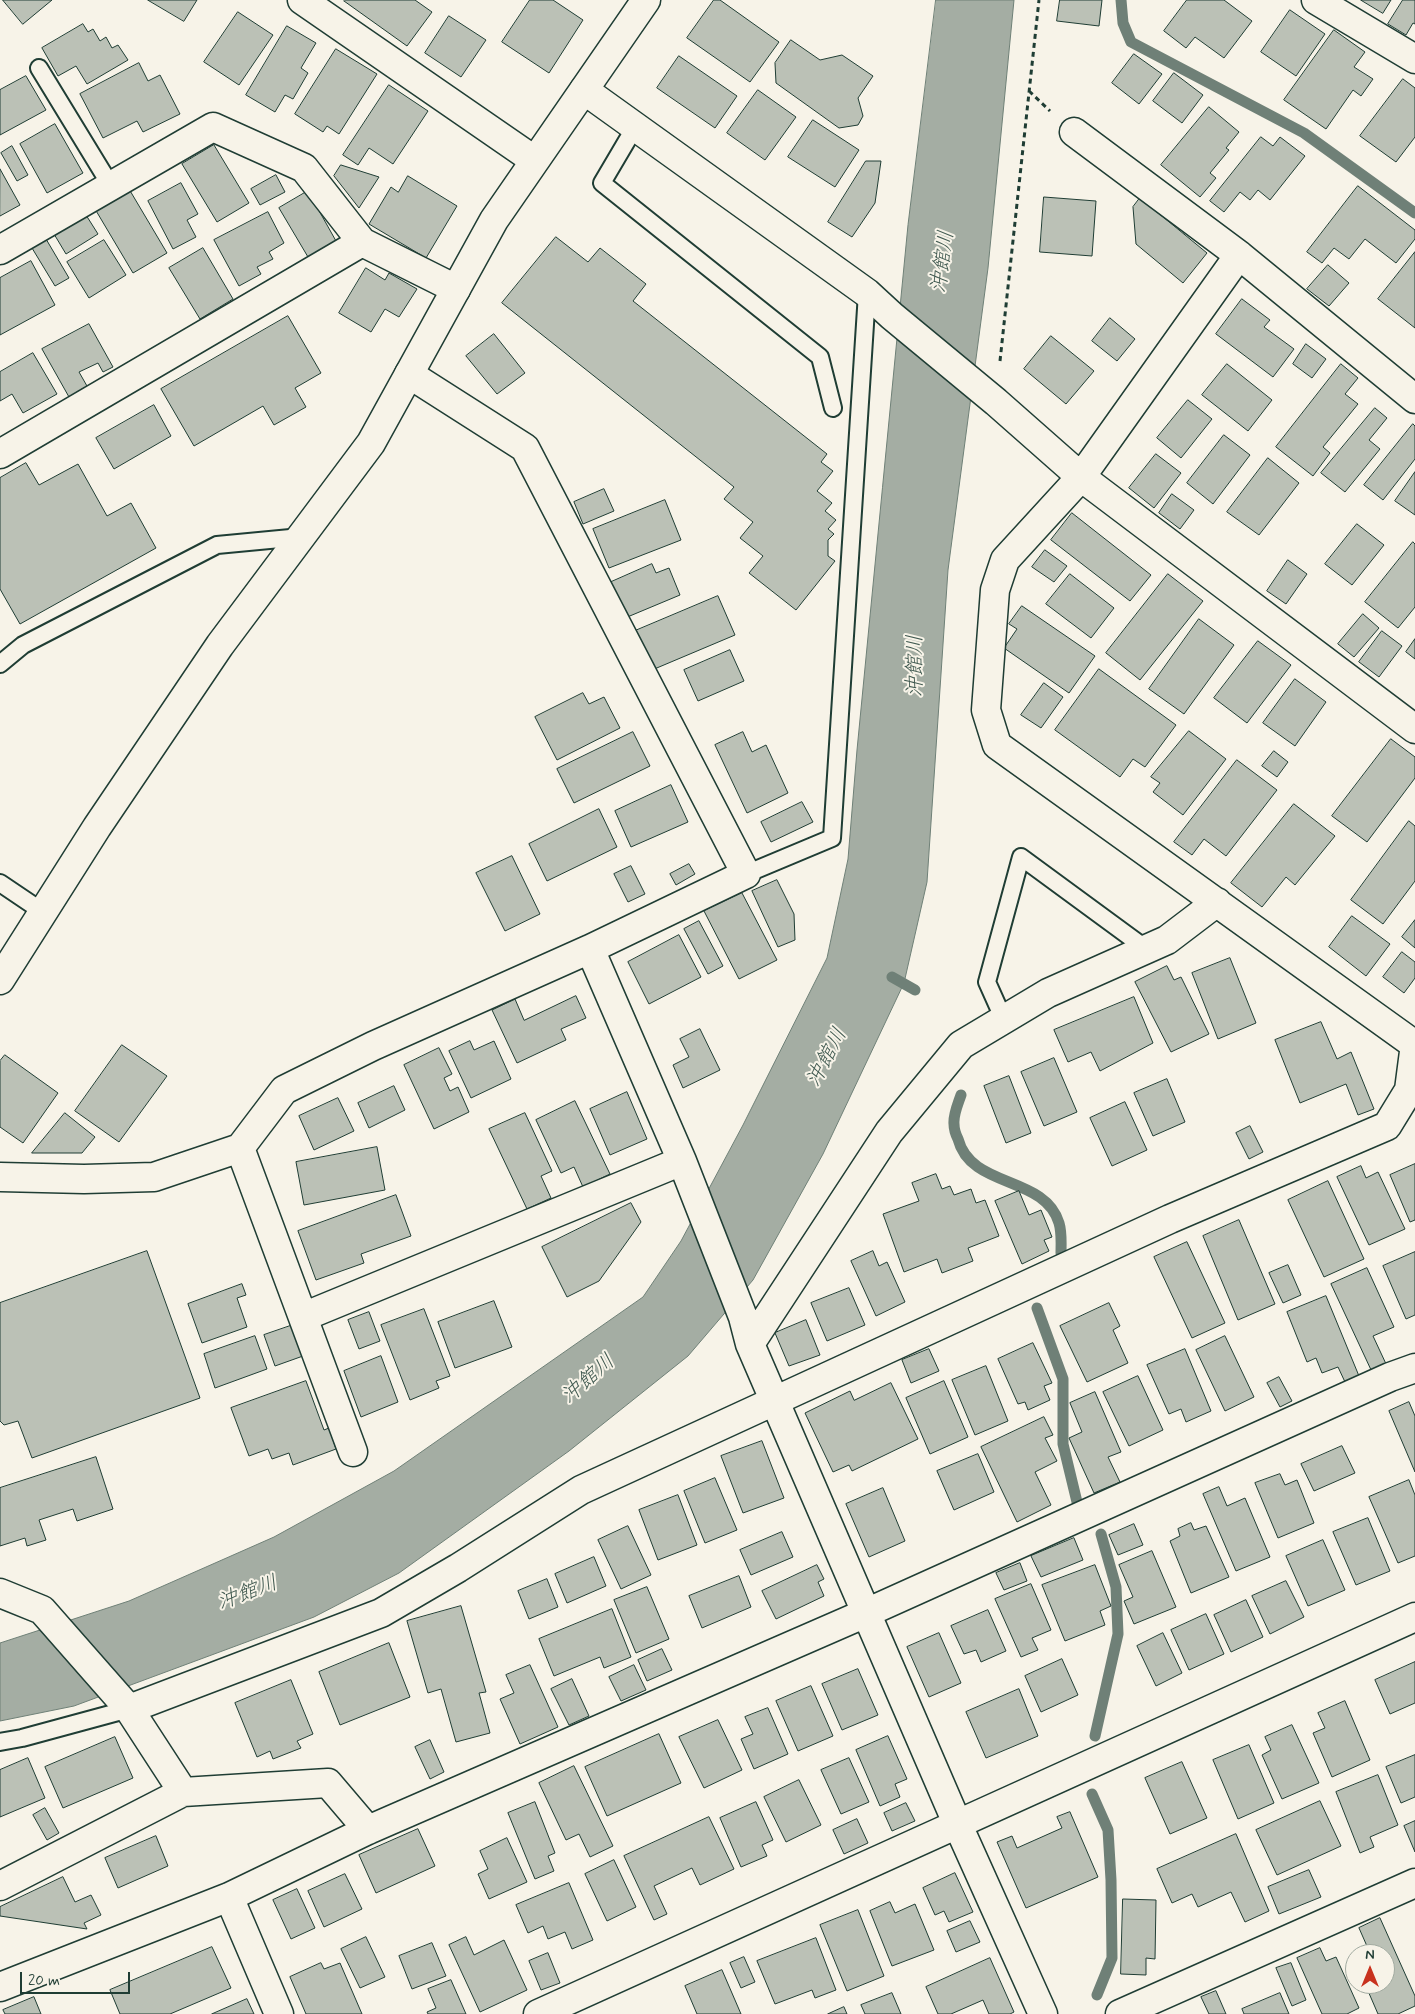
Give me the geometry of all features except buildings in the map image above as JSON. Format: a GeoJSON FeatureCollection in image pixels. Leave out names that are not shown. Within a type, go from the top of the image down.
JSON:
{"type":"FeatureCollection","features":[{"type":"Feature","properties":{"kind":"street"},"geometry":{"type":"LineString","coordinates":[[302,0],[534,160]]}},
{"type":"Feature","properties":{"kind":"street"},"geometry":{"type":"LineString","coordinates":[[0,980],[103,819],[220,645],[371,443],[494,220],[646,0]]}},
{"type":"Feature","properties":{"kind":"street"},"geometry":{"type":"LineString","coordinates":[[1316,0],[1415,59]]}},
{"type":"Feature","properties":{"kind":"street"},"geometry":{"type":"LineString","coordinates":[[584,90],[867,293],[1081,477],[1415,729]]}},
{"type":"Feature","properties":{"kind":"street"},"geometry":{"type":"LineString","coordinates":[[0,250],[213,127],[304,168],[362,242],[456,289]]}},
{"type":"Feature","properties":{"kind":"street"},"geometry":{"type":"LineString","coordinates":[[1074,132],[1239,255],[1415,399]]}},
{"type":"Feature","properties":{"kind":"street"},"geometry":{"type":"LineString","coordinates":[[0,454],[362,242]]}},
{"type":"Feature","properties":{"kind":"street"},"geometry":{"type":"LineString","coordinates":[[123,1703],[381,1613],[458,1568],[581,1490],[1170,1219],[1387,1126],[1408,1090],[1415,1045],[997,745],[986,710],[995,590],[1005,560],[1081,477],[1239,255]]}},
{"type":"Feature","properties":{"kind":"street"},"geometry":{"type":"LineString","coordinates":[[0,1177],[84,1180],[154,1177],[240,1148],[284,1090],[373,1046],[590,949],[746,874],[525,448],[409,374]]}},
{"type":"Feature","properties":{"kind":"street"},"geometry":{"type":"LineString","coordinates":[[750,1344],[889,1132],[962,1045],[1048,993],[1145,948],[1167,940],[1216,902]]}},
{"type":"Feature","properties":{"kind":"street"},"geometry":{"type":"LineString","coordinates":[[590,949],[682,1160],[743,1317],[750,1344],[957,1823],[1043,2014]]}},
{"type":"Feature","properties":{"kind":"street"},"geometry":{"type":"LineString","coordinates":[[240,1148],[354,1452]]}},
{"type":"Feature","properties":{"kind":"street"},"geometry":{"type":"LineString","coordinates":[[303,1317],[682,1160]]}},
{"type":"Feature","properties":{"kind":"street"},"geometry":{"type":"LineString","coordinates":[[0,1987],[229,1897],[368,1830],[866,1613],[1381,1381],[1415,1368]]}},
{"type":"Feature","properties":{"kind":"street"},"geometry":{"type":"LineString","coordinates":[[0,1593],[42,1610],[123,1703],[183,1792]]}},
{"type":"Feature","properties":{"kind":"street"},"geometry":{"type":"LineString","coordinates":[[538,2014],[1415,1617]]}},
{"type":"Feature","properties":{"kind":"street"},"geometry":{"type":"LineString","coordinates":[[0,1886],[183,1792],[328,1783],[368,1830]]}},
{"type":"Feature","properties":{"kind":"street"},"geometry":{"type":"LineString","coordinates":[[1120,2014],[1415,1883]]}},
{"type":"Feature","properties":{"kind":"street"},"geometry":{"type":"LineString","coordinates":[[229,1897],[279,2014]]}},
{"type":"Feature","properties":{"kind":"lane"},"geometry":{"type":"LineString","coordinates":[[38,68],[111,186]]}},
{"type":"Feature","properties":{"kind":"lane"},"geometry":{"type":"LineString","coordinates":[[635,127],[602,182],[820,356],[833,408]]}},
{"type":"Feature","properties":{"kind":"lane"},"geometry":{"type":"LineString","coordinates":[[746,874],[832,838],[867,293]]}},
{"type":"Feature","properties":{"kind":"lane"},"geometry":{"type":"LineString","coordinates":[[0,664],[23,645],[217,544],[301,537]]}},
{"type":"Feature","properties":{"kind":"lane"},"geometry":{"type":"LineString","coordinates":[[1004,1020],[987,982],[1021,857],[1145,948]]}},
{"type":"Feature","properties":{"kind":"lane"},"geometry":{"type":"LineString","coordinates":[[0,883],[43,912]]}},
{"type":"Feature","properties":{"kind":"lane"},"geometry":{"type":"LineString","coordinates":[[0,1742],[22,1738],[123,1703]]}},
{"type":"Feature","properties":{"kind":"path"},"geometry":{"type":"LineString","coordinates":[[992,399],[1039,0]]}},
{"type":"Feature","properties":{"kind":"water","name":"沖館川"},"geometry":{"type":"Polygon","coordinates":[[[936,0],[1014,0],[988,268],[948,570],[927,882],[904,983],[823,1154],[753,1280],[688,1356],[569,1451],[399,1573],[314,1617],[74,1706],[0,1721],[0,1643],[129,1601],[274,1537],[394,1471],[643,1297],[681,1241],[743,1125],[827,958],[848,859],[908,225],[936,0]]]}},
{"type":"Feature","properties":{"kind":"waterway"},"geometry":{"type":"LineString","coordinates":[[1121,0],[1123,23],[1131,42],[1304,133],[1415,213]]}},
{"type":"Feature","properties":{"kind":"waterway"},"geometry":{"type":"LineString","coordinates":[[892,977],[915,990]]}},
{"type":"Feature","properties":{"kind":"waterway"},"geometry":{"type":"LineString","coordinates":[[961,1095],[955,1113],[954,1126],[965,1155],[977,1166],[1039,1197],[1051,1208],[1060,1227],[1061,1253]]}},
{"type":"Feature","properties":{"kind":"waterway"},"geometry":{"type":"LineString","coordinates":[[1037,1308],[1063,1379],[1063,1444],[1077,1502]]}},
{"type":"Feature","properties":{"kind":"waterway"},"geometry":{"type":"LineString","coordinates":[[1095,1736],[1118,1634],[1116,1587],[1101,1534]]}},
{"type":"Feature","properties":{"kind":"waterway"},"geometry":{"type":"LineString","coordinates":[[1092,1794],[1108,1830],[1111,1880],[1112,1958],[1097,1995]]}}]}
